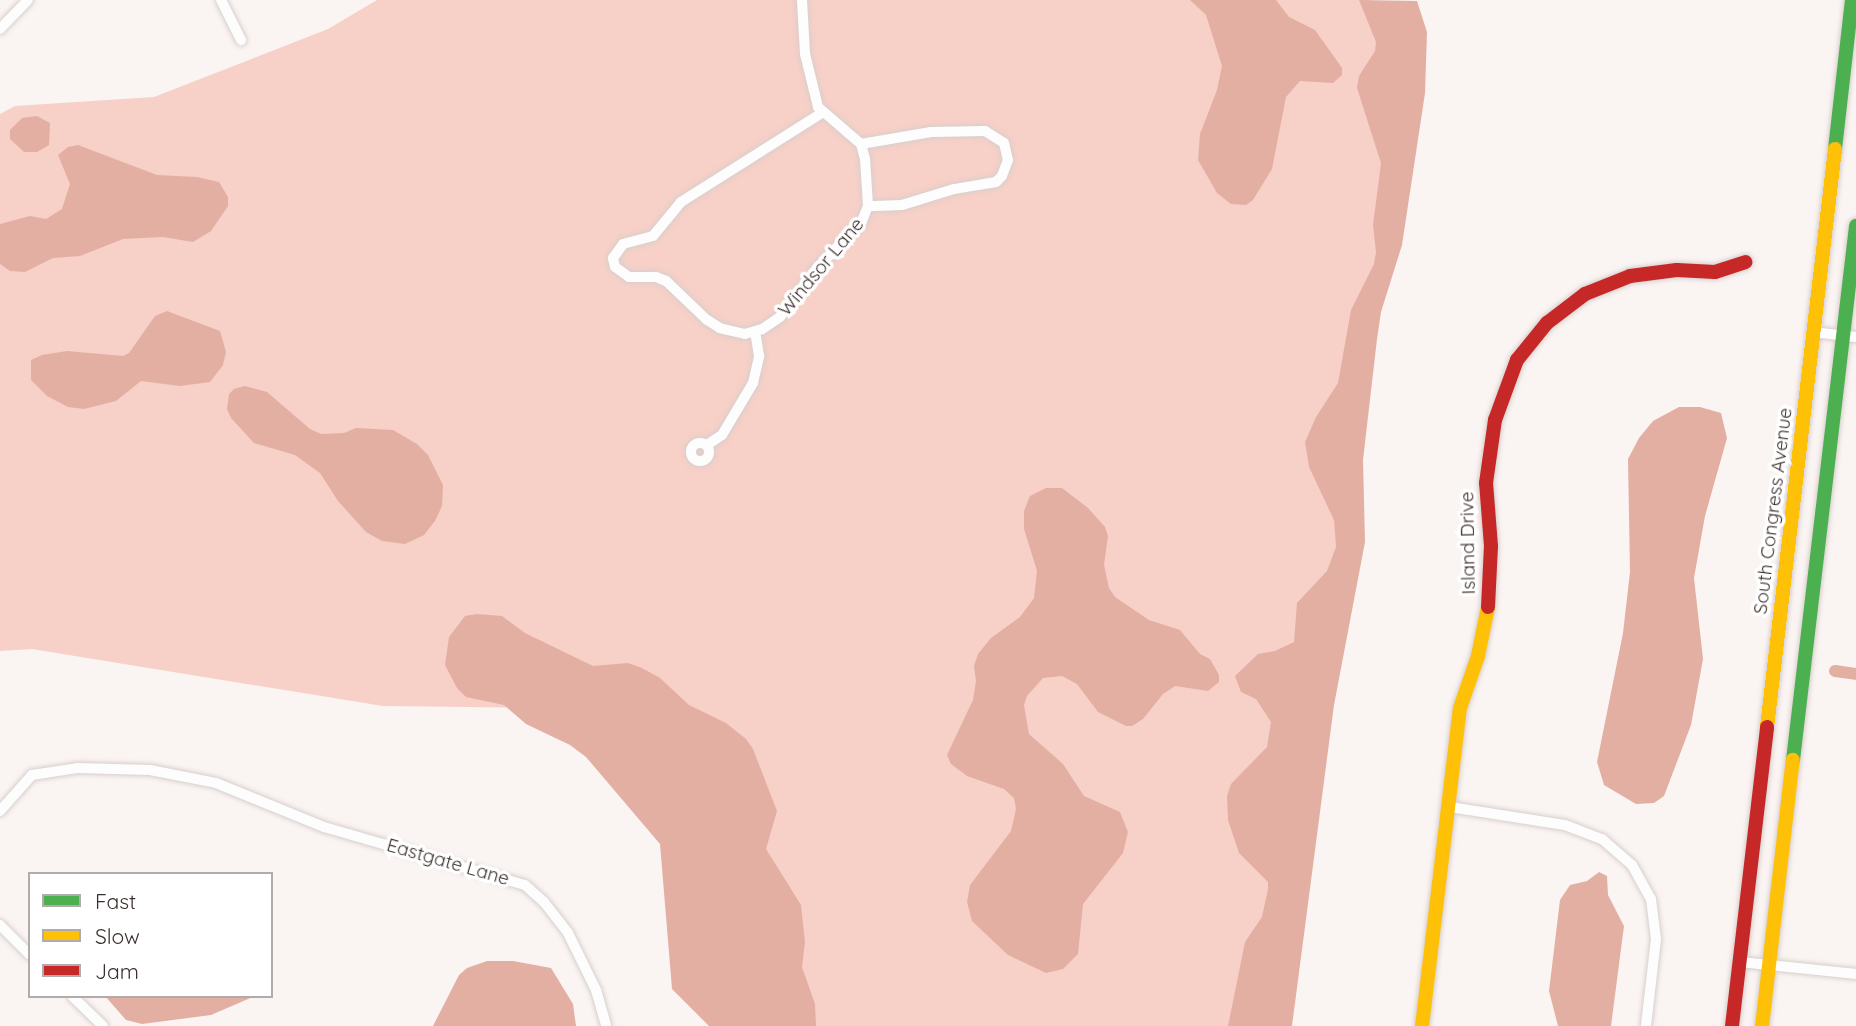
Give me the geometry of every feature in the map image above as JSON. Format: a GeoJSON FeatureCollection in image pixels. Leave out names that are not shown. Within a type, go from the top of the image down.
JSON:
{"type":"FeatureCollection","features":[{"type":"Feature","properties":{"kind":"main road","name":"South Congress Avenue"},"geometry":{"type":"LineString","coordinates":[[1732,1026],[1852,0]]}},
{"type":"Feature","properties":{"kind":"main road"},"geometry":{"type":"LineString","coordinates":[[1762,1026],[1850,336],[1856,226]]}},
{"type":"Feature","properties":{"kind":"main road","name":"Island Drive"},"geometry":{"type":"LineString","coordinates":[[1422,1026],[1460,708],[1478,656],[1489,601],[1491,546],[1486,483],[1495,420],[1517,360],[1547,323],[1585,294],[1630,276],[1677,270],[1715,272],[1745,262]]}},
{"type":"Feature","properties":{"kind":"street"},"geometry":{"type":"LineString","coordinates":[[0,29],[28,0]]}},
{"type":"Feature","properties":{"kind":"street"},"geometry":{"type":"LineString","coordinates":[[221,0],[241,40]]}},
{"type":"Feature","properties":{"kind":"street"},"geometry":{"type":"LineString","coordinates":[[802,0],[805,54],[811,86],[822,113],[861,144],[931,132],[985,131],[1004,143],[1009,160],[1002,176],[996,182],[954,189],[902,205],[868,206]]}},
{"type":"Feature","properties":{"kind":"street"},"geometry":{"type":"LineString","coordinates":[[707,445],[722,435],[753,383],[759,356],[755,332],[738,333],[720,328],[707,320],[666,281],[656,277],[629,277],[615,267],[612,258],[624,244],[653,236],[681,202],[822,113]]}},
{"type":"Feature","properties":{"kind":"street","name":"Windsor Lane"},"geometry":{"type":"LineString","coordinates":[[755,332],[770,325],[788,308],[817,268],[862,221],[868,206],[867,167],[861,144]]}},
{"type":"Feature","properties":{"kind":"street"},"geometry":{"type":"LineString","coordinates":[[1813,332],[1850,336]]}},
{"type":"Feature","properties":{"kind":"street","name":"Eastgate Lane"},"geometry":{"type":"LineString","coordinates":[[0,811],[23,781],[44,772],[116,768],[179,774],[216,783],[324,827],[525,885],[544,902],[568,933],[596,990],[606,1026]]}},
{"type":"Feature","properties":{"kind":"street"},"geometry":{"type":"LineString","coordinates":[[1450,807],[1565,825],[1602,839],[1632,865],[1651,900],[1656,939],[1646,1026]]}},
{"type":"Feature","properties":{"kind":"street"},"geometry":{"type":"LineString","coordinates":[[0,925],[28,953]]}},
{"type":"Feature","properties":{"kind":"street"},"geometry":{"type":"LineString","coordinates":[[1740,962],[1856,974]]}},
{"type":"Feature","properties":{"kind":"street"},"geometry":{"type":"LineString","coordinates":[[74,998],[103,1026]]}},
{"type":"Feature","properties":{"kind":"shaded area"},"geometry":{"type":"Polygon","coordinates":[[[377,0],[1370,0],[1405,77],[1280,1026],[770,1026],[760,888],[548,708],[383,706],[32,649],[0,651],[0,114],[15,106],[154,97],[328,29],[377,0]]]}},
{"type":"Feature","properties":{"kind":"shaded area"},"geometry":{"type":"Polygon","coordinates":[[[1190,0],[1276,0],[1289,17],[1315,30],[1342,68],[1342,75],[1333,83],[1300,81],[1286,97],[1272,169],[1253,200],[1246,205],[1231,204],[1217,193],[1198,160],[1200,134],[1217,90],[1222,66],[1206,15],[1190,0]]]}},
{"type":"Feature","properties":{"kind":"shaded area"},"geometry":{"type":"Polygon","coordinates":[[[1359,0],[1417,1],[1427,32],[1425,93],[1402,245],[1381,312],[1377,339],[1363,460],[1365,542],[1334,705],[1292,1026],[1228,1026],[1245,942],[1262,917],[1268,889],[1268,882],[1239,853],[1228,820],[1227,796],[1231,784],[1267,747],[1271,722],[1256,699],[1241,692],[1235,676],[1258,654],[1275,651],[1294,642],[1297,603],[1327,571],[1336,547],[1334,520],[1309,467],[1305,442],[1316,417],[1338,383],[1351,310],[1374,264],[1376,252],[1373,225],[1381,163],[1357,88],[1359,76],[1375,51],[1376,42],[1359,0]]]}},
{"type":"Feature","properties":{"kind":"shaded area"},"geometry":{"type":"Polygon","coordinates":[[[37,116],[50,123],[49,145],[37,152],[24,152],[10,139],[10,130],[22,118],[37,116]]]}},
{"type":"Feature","properties":{"kind":"shaded area"},"geometry":{"type":"Polygon","coordinates":[[[78,145],[157,175],[197,177],[219,182],[228,197],[228,206],[211,231],[193,242],[163,237],[123,239],[80,256],[53,258],[25,272],[10,271],[0,264],[0,224],[30,216],[46,219],[62,209],[70,184],[58,155],[68,147],[78,145]]]}},
{"type":"Feature","properties":{"kind":"shaded area"},"geometry":{"type":"Polygon","coordinates":[[[167,311],[220,331],[226,352],[223,365],[210,382],[180,386],[141,381],[116,401],[84,409],[68,407],[47,396],[31,380],[31,360],[42,355],[67,351],[123,356],[129,353],[155,316],[167,311]]]}},
{"type":"Feature","properties":{"kind":"shaded area"},"geometry":{"type":"Polygon","coordinates":[[[245,386],[267,392],[310,429],[321,434],[344,433],[356,428],[393,430],[417,444],[428,455],[443,485],[442,506],[435,521],[424,535],[405,544],[382,541],[366,532],[338,501],[320,473],[295,455],[254,443],[231,418],[227,409],[229,394],[234,389],[245,386]]]}},
{"type":"Feature","properties":{"kind":"shaded area"},"geometry":{"type":"Polygon","coordinates":[[[1679,407],[1700,407],[1721,413],[1727,438],[1705,516],[1694,578],[1703,659],[1691,725],[1664,796],[1654,803],[1636,804],[1604,785],[1597,762],[1623,633],[1630,572],[1628,459],[1639,438],[1653,421],[1679,407]]]}},
{"type":"Feature","properties":{"kind":"shaded area"},"geometry":{"type":"Polygon","coordinates":[[[1046,488],[1062,488],[1088,508],[1105,527],[1108,536],[1104,565],[1109,588],[1115,597],[1149,620],[1180,630],[1200,654],[1210,659],[1219,675],[1219,682],[1208,691],[1175,686],[1163,694],[1143,719],[1132,726],[1126,726],[1098,712],[1077,684],[1062,676],[1043,678],[1027,696],[1024,705],[1029,734],[1063,764],[1084,796],[1120,812],[1128,832],[1123,853],[1083,904],[1078,954],[1063,969],[1046,973],[1008,955],[972,921],[967,902],[970,885],[1011,831],[1016,809],[1014,798],[1004,789],[967,776],[951,764],[947,755],[973,700],[976,681],[974,666],[978,654],[991,638],[1020,617],[1034,598],[1037,571],[1024,529],[1024,511],[1030,496],[1046,488]]]}},
{"type":"Feature","properties":{"kind":"shaded area"},"geometry":{"type":"Polygon","coordinates":[[[465,616],[502,616],[525,633],[593,666],[628,663],[642,668],[660,678],[689,705],[726,723],[746,739],[753,749],[777,811],[766,849],[801,905],[805,942],[802,967],[815,1004],[816,1026],[709,1026],[672,989],[660,844],[586,757],[570,745],[526,724],[504,705],[466,697],[457,688],[445,665],[449,637],[465,616]]]}},
{"type":"Feature","properties":{"kind":"shaded area"},"geometry":{"type":"Polygon","coordinates":[[[1599,872],[1607,876],[1608,895],[1624,926],[1611,1026],[1558,1026],[1549,991],[1560,900],[1570,885],[1587,881],[1599,872]]]}},
{"type":"Feature","properties":{"kind":"shaded area"},"geometry":{"type":"Polygon","coordinates":[[[487,961],[513,961],[551,968],[573,1004],[576,1026],[433,1026],[459,975],[467,968],[487,961]]]}},
{"type":"Feature","properties":{"kind":"shaded area"},"geometry":{"type":"Polygon","coordinates":[[[107,998],[250,998],[211,1015],[142,1024],[126,1020],[107,998]]]}},
{"type":"Feature","properties":{"kind":"waterway"},"geometry":{"type":"LineString","coordinates":[[1835,671],[1856,674]]}},
{"type":"Feature","properties":{"kind":"traffic: fast"},"geometry":{"type":"LineString","coordinates":[[1835,149],[1852,0]]}},
{"type":"Feature","properties":{"kind":"traffic: fast"},"geometry":{"type":"LineString","coordinates":[[1793,760],[1856,226]]}},
{"type":"Feature","properties":{"kind":"traffic: slow"},"geometry":{"type":"LineString","coordinates":[[1767,727],[1835,149]]}},
{"type":"Feature","properties":{"kind":"traffic: slow"},"geometry":{"type":"LineString","coordinates":[[1422,1026],[1460,708],[1478,656],[1488,607]]}},
{"type":"Feature","properties":{"kind":"traffic: slow"},"geometry":{"type":"LineString","coordinates":[[1762,1026],[1793,760]]}},
{"type":"Feature","properties":{"kind":"traffic: jam"},"geometry":{"type":"LineString","coordinates":[[1488,607],[1491,546],[1486,483],[1495,420],[1517,360],[1547,323],[1585,294],[1630,276],[1677,270],[1715,272],[1745,262]]}},
{"type":"Feature","properties":{"kind":"traffic: jam"},"geometry":{"type":"LineString","coordinates":[[1732,1026],[1767,727]]}}]}
